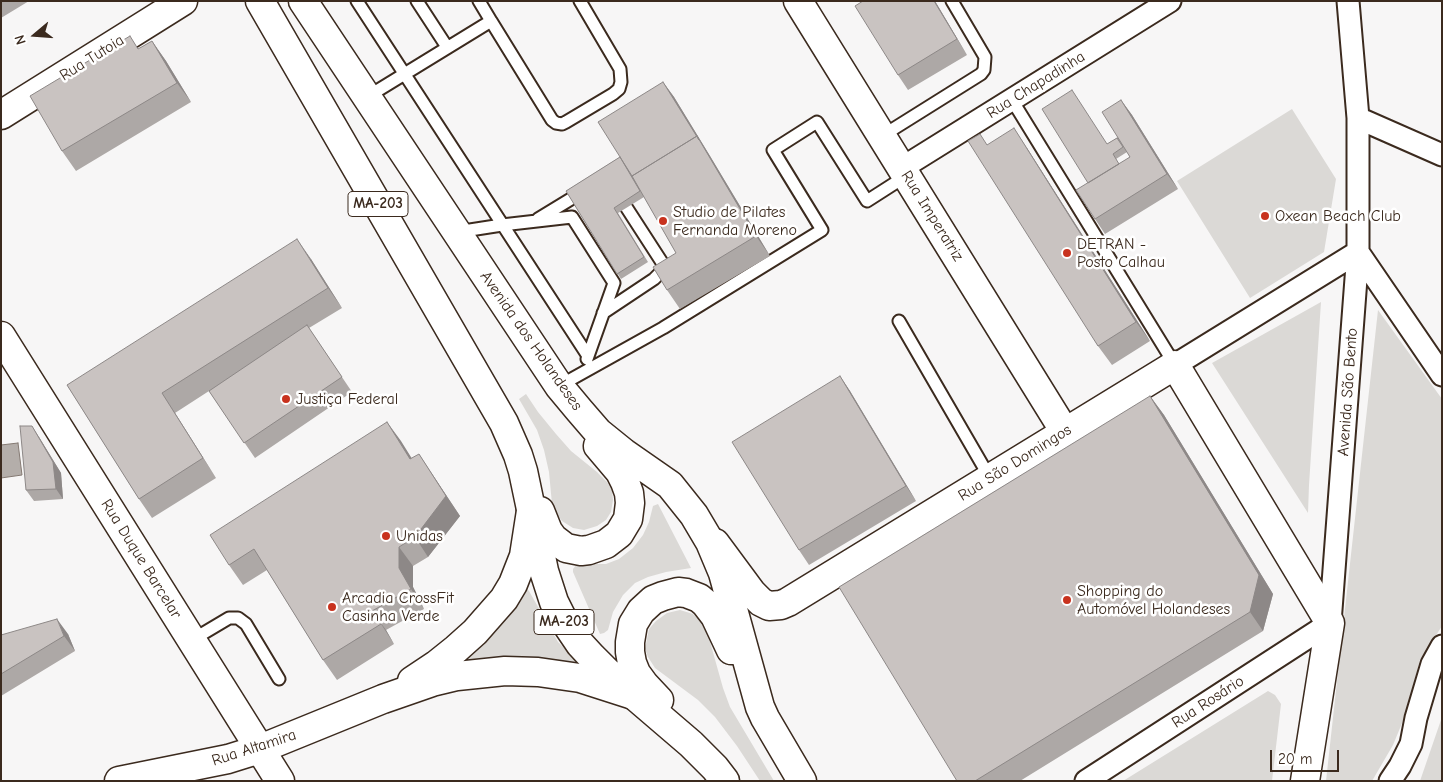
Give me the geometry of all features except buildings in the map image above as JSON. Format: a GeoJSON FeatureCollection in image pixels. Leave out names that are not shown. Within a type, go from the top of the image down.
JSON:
{"type":"FeatureCollection","features":[{"type":"Feature","properties":{"kind":"street","name":"Rua Tutoia"},"geometry":{"type":"LineString","coordinates":[[1,114],[182,1]]}},
{"type":"Feature","properties":{"kind":"street","name":"MA-203"},"geometry":{"type":"LineString","coordinates":[[260,1],[495,407],[511,438],[523,471],[544,571],[554,602],[561,616],[580,644],[592,657],[691,744],[725,781]]}},
{"type":"Feature","properties":{"kind":"street","name":"Avenida dos Holandeses"},"geometry":{"type":"LineString","coordinates":[[303,1],[559,386],[598,432],[624,454],[670,485],[694,515],[710,542],[723,573],[751,679],[765,718],[802,781]]}},
{"type":"Feature","properties":{"kind":"street","name":"Rua Imperatriz"},"geometry":{"type":"LineString","coordinates":[[798,1],[1065,432]]}},
{"type":"Feature","properties":{"kind":"street","name":"Rua Chapadinha"},"geometry":{"type":"LineString","coordinates":[[905,171],[1012,100],[1170,1]]}},
{"type":"Feature","properties":{"kind":"street","name":"Avenida São Bento"},"geometry":{"type":"LineString","coordinates":[[1305,781],[1330,623],[1358,252],[1358,118],[1348,1]]}},
{"type":"Feature","properties":{"kind":"street"},"geometry":{"type":"LineString","coordinates":[[1358,118],[1442,156]]}},
{"type":"Feature","properties":{"kind":"street"},"geometry":{"type":"LineString","coordinates":[[1358,252],[1442,375]]}},
{"type":"Feature","properties":{"kind":"street","name":"Rua São Domingos"},"geometry":{"type":"LineString","coordinates":[[694,515],[752,593],[769,606],[788,602],[1358,252]]}},
{"type":"Feature","properties":{"kind":"street","name":"Rua Duque Barcelar"},"geometry":{"type":"LineString","coordinates":[[1,336],[280,781]]}},
{"type":"Feature","properties":{"kind":"street"},"geometry":{"type":"LineString","coordinates":[[1175,365],[1330,623]]}},
{"type":"Feature","properties":{"kind":"street"},"geometry":{"type":"LineString","coordinates":[[495,407],[525,457],[537,492],[540,512],[548,531],[566,548],[574,550],[598,548],[612,540],[626,524],[630,511],[629,493],[620,472],[591,437],[559,386]]}},
{"type":"Feature","properties":{"kind":"street","name":"Rua Altamira"},"geometry":{"type":"LineString","coordinates":[[383,699],[436,665],[456,649],[475,632],[504,599],[513,584],[524,556],[531,507]]}},
{"type":"Feature","properties":{"kind":"street"},"geometry":{"type":"LineString","coordinates":[[725,781],[693,738],[636,673],[631,658],[630,642],[633,624],[641,611],[654,600],[678,592],[692,594],[705,603],[715,616],[765,718]]}},
{"type":"Feature","properties":{"kind":"street","name":"Rua Rosário"},"geometry":{"type":"LineString","coordinates":[[1086,781],[1330,623]]}},
{"type":"Feature","properties":{"kind":"street"},"geometry":{"type":"LineString","coordinates":[[1390,781],[1411,744],[1416,718],[1432,664],[1442,646]]}},
{"type":"Feature","properties":{"kind":"street","name":"Rua Altamira"},"geometry":{"type":"LineString","coordinates":[[119,781],[228,759],[260,749],[383,699],[432,682],[457,676],[505,671],[538,672],[572,677],[633,695]]}},
{"type":"Feature","properties":{"kind":"lane"},"geometry":{"type":"LineString","coordinates":[[357,1],[588,356]]}},
{"type":"Feature","properties":{"kind":"lane"},"geometry":{"type":"LineString","coordinates":[[417,1],[447,47]]}},
{"type":"Feature","properties":{"kind":"lane"},"geometry":{"type":"LineString","coordinates":[[479,1],[552,120],[562,124],[613,94],[619,89],[622,82],[620,69],[580,1]]}},
{"type":"Feature","properties":{"kind":"lane"},"geometry":{"type":"LineString","coordinates":[[882,136],[981,74],[984,70],[985,57],[952,1]]}},
{"type":"Feature","properties":{"kind":"lane"},"geometry":{"type":"LineString","coordinates":[[367,97],[491,21]]}},
{"type":"Feature","properties":{"kind":"lane"},"geometry":{"type":"LineString","coordinates":[[1012,100],[1175,365]]}},
{"type":"Feature","properties":{"kind":"lane"},"geometry":{"type":"LineString","coordinates":[[559,386],[663,328],[822,230],[773,150],[817,122],[867,201],[905,171]]}},
{"type":"Feature","properties":{"kind":"lane"},"geometry":{"type":"LineString","coordinates":[[603,313],[654,279],[663,270],[663,264],[612,185]]}},
{"type":"Feature","properties":{"kind":"lane"},"geometry":{"type":"LineString","coordinates":[[536,221],[592,186]]}},
{"type":"Feature","properties":{"kind":"lane"},"geometry":{"type":"LineString","coordinates":[[457,232],[572,217],[614,283],[582,372]]}},
{"type":"Feature","properties":{"kind":"lane"},"geometry":{"type":"LineString","coordinates":[[899,322],[990,478]]}},
{"type":"Feature","properties":{"kind":"lane"},"geometry":{"type":"LineString","coordinates":[[192,640],[229,618],[238,618],[246,624],[279,679]]}},
{"type":"Feature","properties":{"kind":"shaded area","name":"Oxean Beach Club"},"geometry":{"type":"Polygon","coordinates":[[[1292,109],[1336,179],[1324,252],[1250,298],[1177,181],[1292,109]]]}},
{"type":"Feature","properties":{"kind":"shaded area"},"geometry":{"type":"Polygon","coordinates":[[[1321,302],[1309,485],[1308,513],[1212,363],[1321,302]]]}},
{"type":"Feature","properties":{"kind":"shaded area"},"geometry":{"type":"Polygon","coordinates":[[[1378,310],[1442,399],[1442,626],[1420,660],[1405,716],[1393,745],[1372,781],[1326,781],[1378,310]]]}},
{"type":"Feature","properties":{"kind":"shaded area"},"geometry":{"type":"Polygon","coordinates":[[[526,394],[538,412],[571,451],[597,472],[612,490],[611,512],[606,520],[597,526],[584,530],[573,528],[562,521],[556,513],[552,504],[549,472],[544,450],[537,430],[519,399],[526,394]]]}},
{"type":"Feature","properties":{"kind":"shaded area"},"geometry":{"type":"Polygon","coordinates":[[[18,443],[22,475],[1,478],[1,445],[18,443]]]}},
{"type":"Feature","properties":{"kind":"shaded area"},"geometry":{"type":"Polygon","coordinates":[[[658,504],[691,568],[666,572],[635,583],[623,595],[613,612],[608,630],[600,634],[573,569],[577,564],[606,564],[619,559],[633,548],[643,535],[653,506],[658,504]]]}},
{"type":"Feature","properties":{"kind":"shaded area"},"geometry":{"type":"Polygon","coordinates":[[[525,587],[558,642],[585,668],[469,666],[467,659],[470,653],[525,587]]]}},
{"type":"Feature","properties":{"kind":"shaded area"},"geometry":{"type":"Polygon","coordinates":[[[680,610],[693,614],[701,621],[707,631],[730,707],[774,781],[760,781],[715,717],[698,700],[655,668],[648,657],[645,649],[649,629],[667,613],[680,610]]]}},
{"type":"Feature","properties":{"kind":"shaded area"},"geometry":{"type":"Polygon","coordinates":[[[1268,691],[1275,695],[1281,704],[1272,781],[1123,781],[1268,691]]]}},
{"type":"Feature","properties":{"kind":"shaded area"},"geometry":{"type":"Polygon","coordinates":[[[1442,717],[1442,781],[1420,781],[1442,717]]]}},
{"type":"Feature","properties":{"kind":"place","name":"Oxean Beach Club"},"geometry":{"type":"Point","coordinates":[1265,216]}},
{"type":"Feature","properties":{"kind":"place","name":"Studio de Pilates Fernanda Moreno"},"geometry":{"type":"Point","coordinates":[663,221]}},
{"type":"Feature","properties":{"kind":"place","name":"DETRAN - Posto Calhau"},"geometry":{"type":"Point","coordinates":[1067,253]}},
{"type":"Feature","properties":{"kind":"place","name":"Justiça Federal"},"geometry":{"type":"Point","coordinates":[286,399]}},
{"type":"Feature","properties":{"kind":"place","name":"Unidas"},"geometry":{"type":"Point","coordinates":[386,536]}},
{"type":"Feature","properties":{"kind":"place","name":"Shopping do Automóvel Holandeses"},"geometry":{"type":"Point","coordinates":[1067,600]}},
{"type":"Feature","properties":{"kind":"place","name":"Arcadia CrossFit Casinha Verde"},"geometry":{"type":"Point","coordinates":[332,607]}}]}
